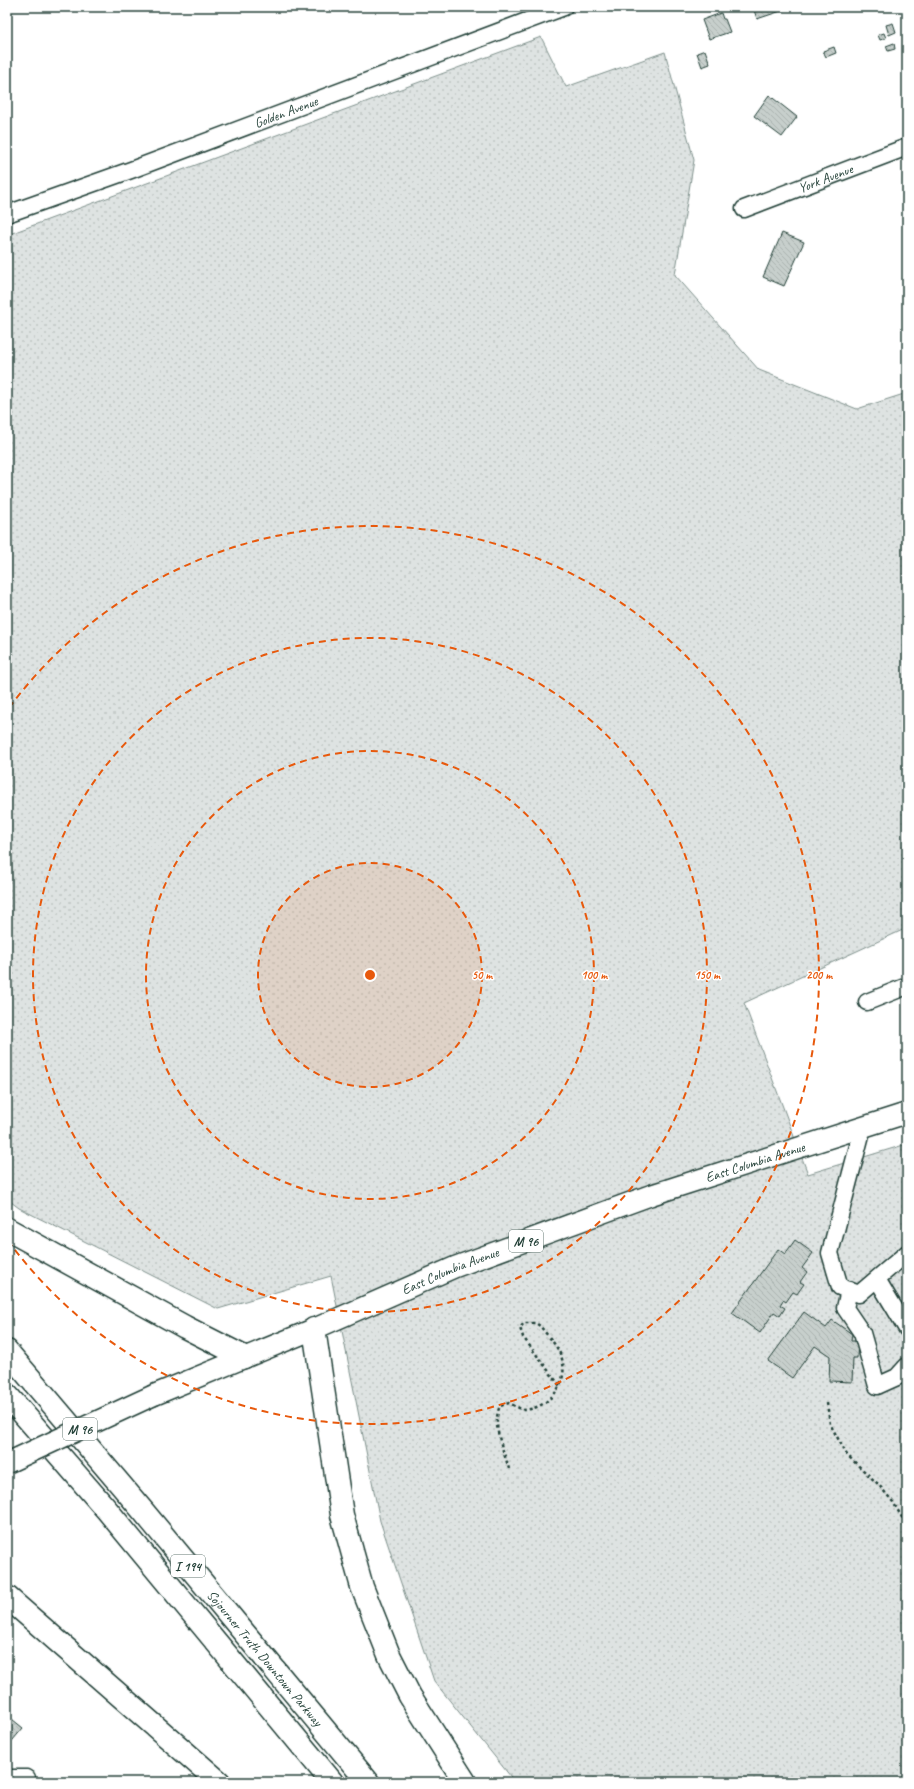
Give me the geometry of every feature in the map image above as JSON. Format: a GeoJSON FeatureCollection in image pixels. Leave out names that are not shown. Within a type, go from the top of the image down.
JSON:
{"type":"FeatureCollection","features":[{"type":"Feature","properties":{"kind":"highway"},"geometry":{"type":"LineString","coordinates":[[7,1228],[185,1327],[244,1357]]}},
{"type":"Feature","properties":{"kind":"highway"},"geometry":{"type":"LineString","coordinates":[[314,1329],[342,1514],[362,1586],[389,1655],[410,1696],[465,1782]]}},
{"type":"Feature","properties":{"kind":"highway","name":"Sojourner Truth Downtown Parkway"},"geometry":{"type":"LineString","coordinates":[[7,1351],[143,1511],[368,1782]]}},
{"type":"Feature","properties":{"kind":"highway","name":"Sojourner Truth Downtown Parkway"},"geometry":{"type":"LineString","coordinates":[[7,1395],[107,1510],[332,1782]]}},
{"type":"Feature","properties":{"kind":"highway"},"geometry":{"type":"LineString","coordinates":[[7,1597],[219,1782]]}},
{"type":"Feature","properties":{"kind":"main road","name":"East Columbia Avenue"},"geometry":{"type":"LineString","coordinates":[[7,1463],[154,1395],[314,1329],[455,1267],[644,1198],[907,1113]]}},
{"type":"Feature","properties":{"kind":"street","name":"Golden Avenue"},"geometry":{"type":"LineString","coordinates":[[7,214],[131,170],[546,10],[564,7]]}},
{"type":"Feature","properties":{"kind":"street","name":"York Avenue"},"geometry":{"type":"LineString","coordinates":[[744,209],[906,150]]}},
{"type":"Feature","properties":{"kind":"street"},"geometry":{"type":"LineString","coordinates":[[867,1002],[907,986]]}},
{"type":"Feature","properties":{"kind":"street"},"geometry":{"type":"LineString","coordinates":[[863,1127],[830,1253],[840,1287],[859,1294],[907,1253]]}},
{"type":"Feature","properties":{"kind":"street"},"geometry":{"type":"LineString","coordinates":[[876,1279],[907,1329]]}},
{"type":"Feature","properties":{"kind":"street"},"geometry":{"type":"LineString","coordinates":[[849,1290],[845,1308],[862,1333],[877,1386],[897,1377],[907,1366]]}},
{"type":"Feature","properties":{"kind":"street"},"geometry":{"type":"LineString","coordinates":[[7,1778],[27,1778]]}},
{"type":"Feature","properties":{"kind":"path"},"geometry":{"type":"LineString","coordinates":[[509,1469],[498,1432],[497,1411],[500,1406],[509,1403],[523,1410],[535,1408],[551,1398],[560,1386],[564,1372],[561,1356],[540,1326],[536,1323],[524,1323],[520,1328],[523,1338],[560,1386]]}},
{"type":"Feature","properties":{"kind":"path"},"geometry":{"type":"LineString","coordinates":[[827,1403],[830,1424],[846,1455],[878,1484],[895,1506],[907,1526]]}},
{"type":"Feature","properties":{"kind":"shaded area"},"geometry":{"type":"Polygon","coordinates":[[[541,37],[566,87],[665,52],[694,160],[675,275],[759,370],[857,409],[907,393],[907,928],[744,1003],[808,1174],[907,1144],[907,1782],[515,1782],[434,1681],[380,1521],[331,1276],[218,1309],[19,1208],[7,1199],[7,235],[541,37]]]}},
{"type":"Feature","properties":{"kind":"building"},"geometry":{"type":"Polygon","coordinates":[[[753,7],[783,7],[784,10],[757,19],[753,7]]]}},
{"type":"Feature","properties":{"kind":"building"},"geometry":{"type":"Polygon","coordinates":[[[721,13],[730,32],[709,39],[702,20],[721,13]]]}},
{"type":"Feature","properties":{"kind":"building"},"geometry":{"type":"Polygon","coordinates":[[[893,23],[896,32],[889,35],[886,25],[893,23]]]}},
{"type":"Feature","properties":{"kind":"building"},"geometry":{"type":"Polygon","coordinates":[[[884,33],[886,38],[880,40],[878,35],[884,33]]]}},
{"type":"Feature","properties":{"kind":"building"},"geometry":{"type":"Polygon","coordinates":[[[894,43],[895,49],[888,51],[886,46],[894,43]]]}},
{"type":"Feature","properties":{"kind":"building"},"geometry":{"type":"Polygon","coordinates":[[[834,47],[836,53],[826,57],[823,51],[834,47]]]}},
{"type":"Feature","properties":{"kind":"building"},"geometry":{"type":"Polygon","coordinates":[[[705,50],[710,64],[702,67],[697,53],[705,50]]]}},
{"type":"Feature","properties":{"kind":"building"},"geometry":{"type":"Polygon","coordinates":[[[769,95],[797,117],[782,137],[754,116],[769,95]]]}},
{"type":"Feature","properties":{"kind":"building"},"geometry":{"type":"Polygon","coordinates":[[[782,233],[804,242],[784,286],[763,277],[782,233]]]}},
{"type":"Feature","properties":{"kind":"building"},"geometry":{"type":"Polygon","coordinates":[[[795,1240],[813,1253],[802,1268],[807,1272],[800,1282],[804,1284],[797,1294],[793,1292],[786,1302],[783,1300],[780,1305],[785,1308],[780,1316],[774,1312],[760,1333],[732,1313],[778,1249],[785,1254],[795,1240]]]}},
{"type":"Feature","properties":{"kind":"building"},"geometry":{"type":"Polygon","coordinates":[[[804,1312],[826,1328],[832,1320],[852,1334],[851,1341],[858,1341],[857,1358],[853,1358],[852,1382],[829,1381],[830,1356],[815,1346],[792,1378],[768,1361],[804,1312]]]}},
{"type":"Feature","properties":{"kind":"building"},"geometry":{"type":"Polygon","coordinates":[[[7,1715],[23,1728],[7,1747],[7,1715]]]}}]}
